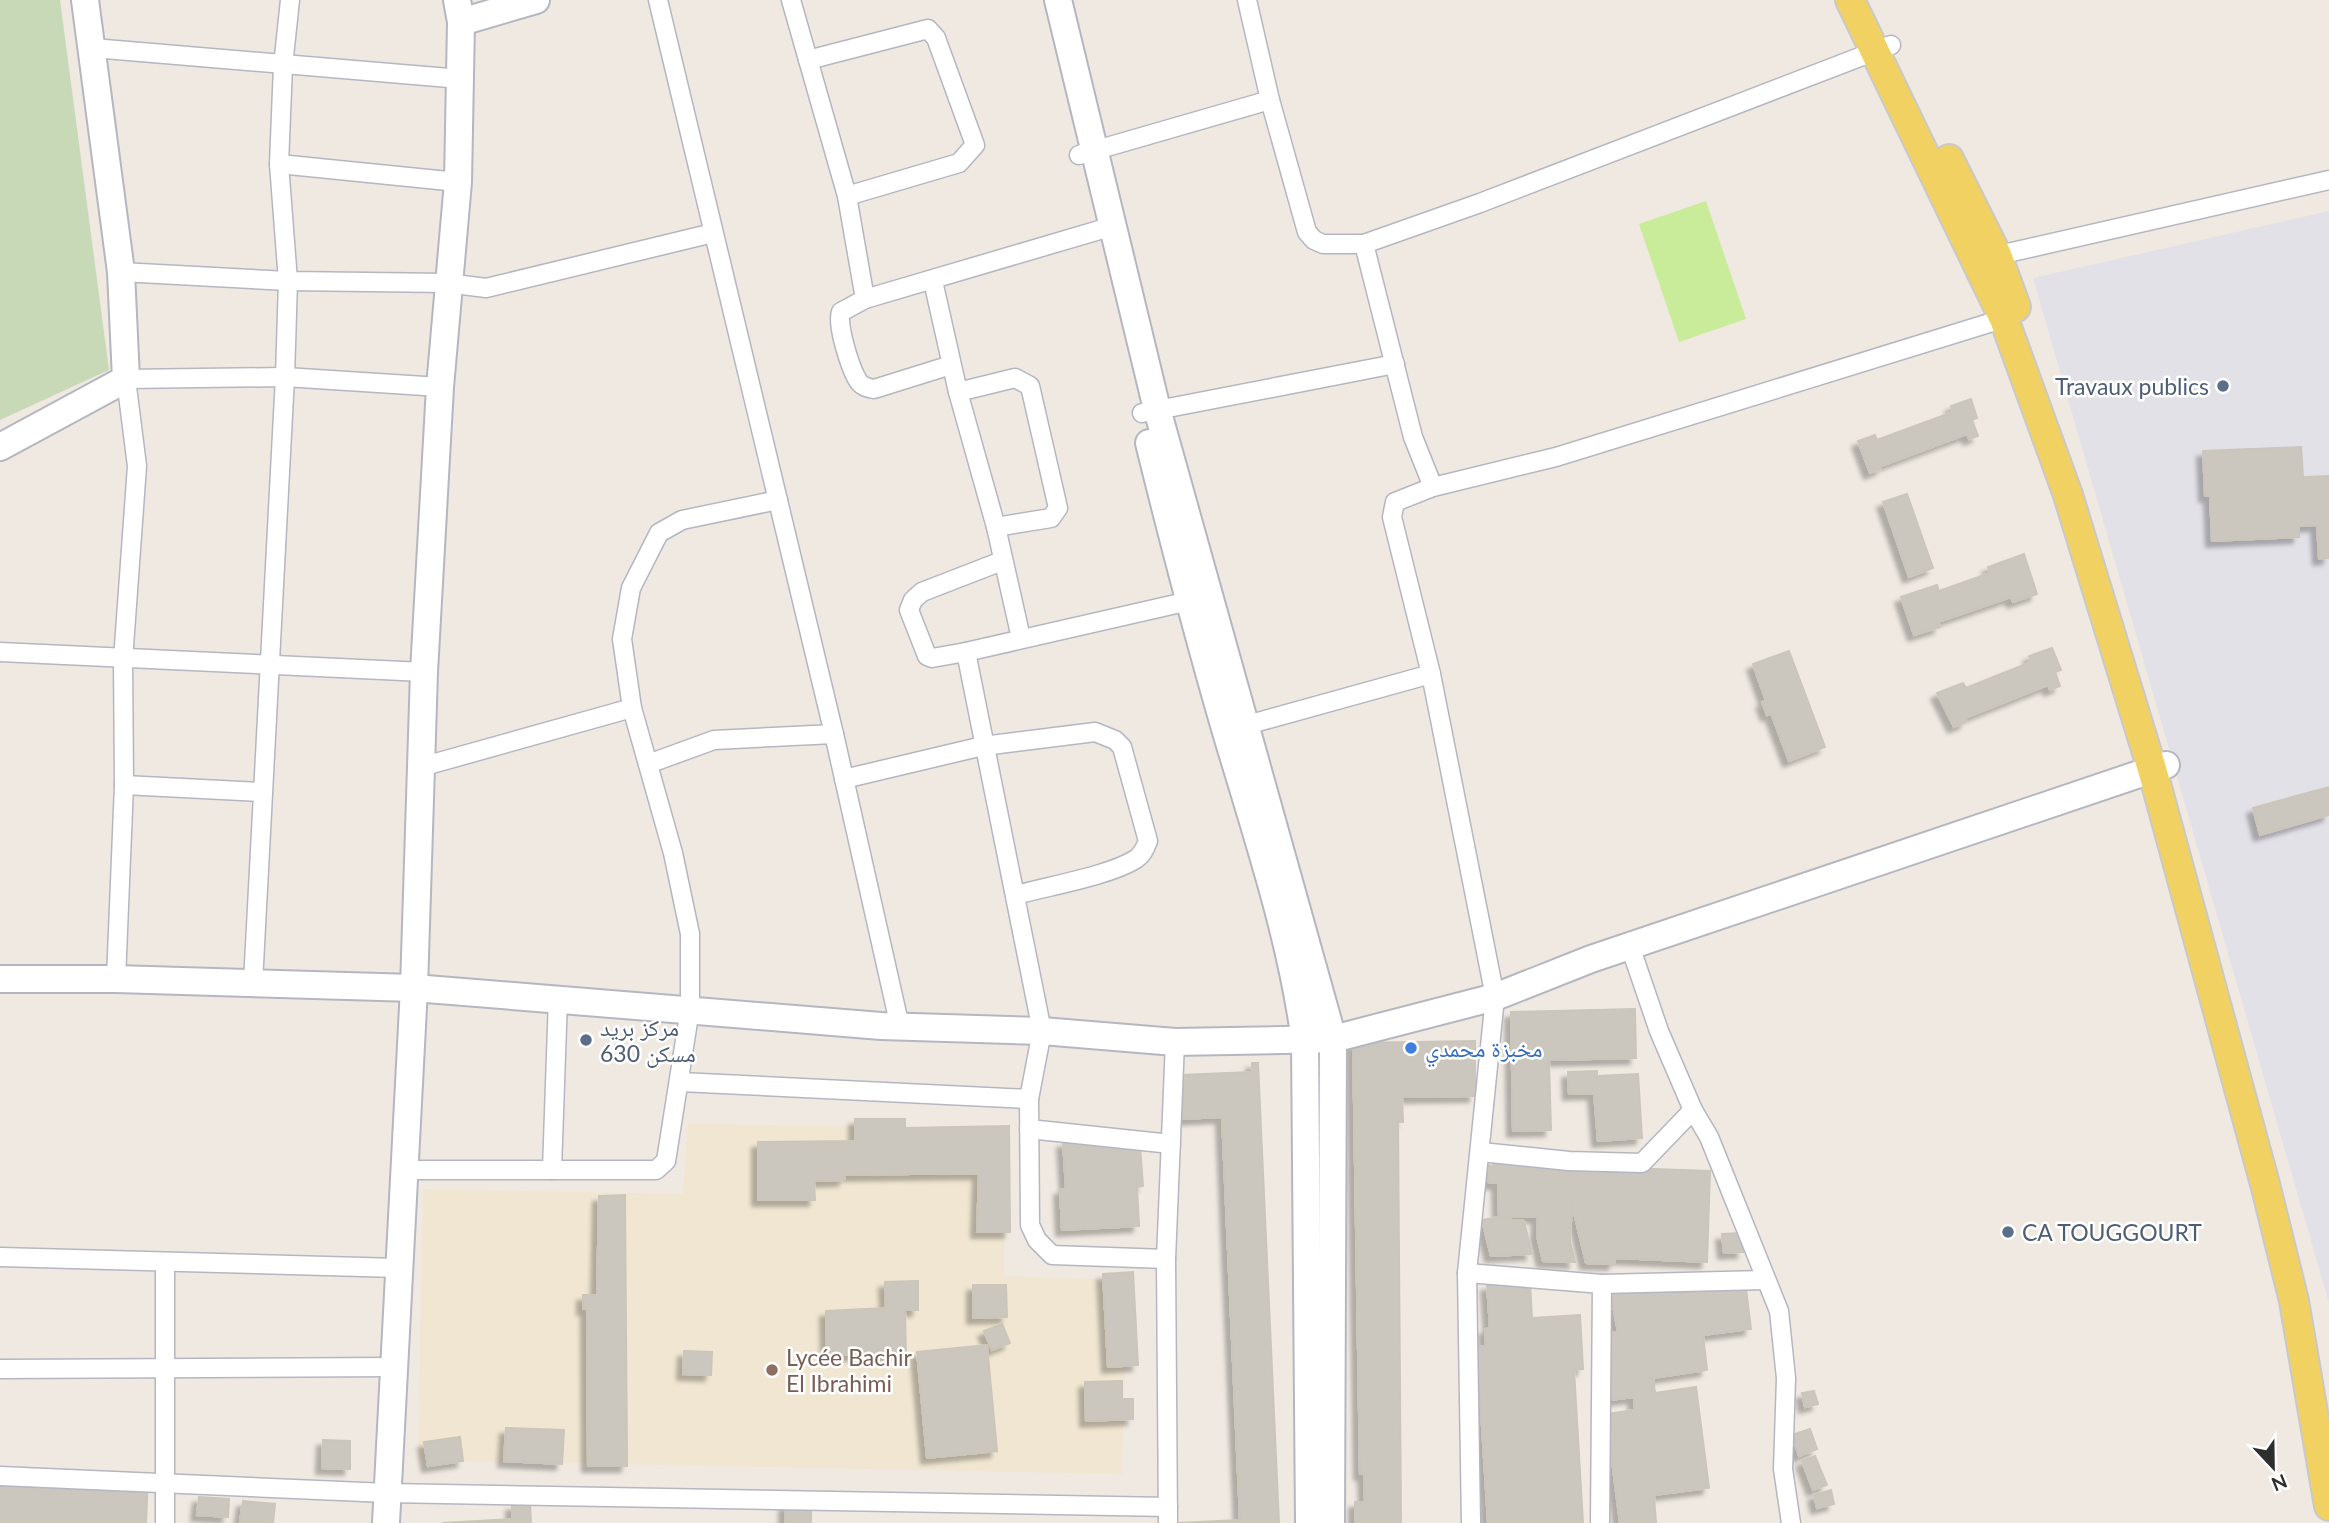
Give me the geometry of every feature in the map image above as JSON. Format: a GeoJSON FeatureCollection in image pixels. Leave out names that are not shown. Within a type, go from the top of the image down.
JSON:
{"type":"FeatureCollection","features":[{"type":"Feature","properties":{"kind":"main road"},"geometry":{"type":"LineString","coordinates":[[1850,0],[1883,48],[1987,257],[2075,474],[2287,1222],[2314,1330],[2329,1421]]}},
{"type":"Feature","properties":{"kind":"main road"},"geometry":{"type":"LineString","coordinates":[[1870,0],[1883,48]]}},
{"type":"Feature","properties":{"kind":"main road"},"geometry":{"type":"LineString","coordinates":[[2159,767],[2294,1301],[2329,1506]]}},
{"type":"Feature","properties":{"kind":"street"},"geometry":{"type":"LineString","coordinates":[[85,0],[121,272],[126,379],[137,466],[124,660],[124,785],[116,979]]}},
{"type":"Feature","properties":{"kind":"street"},"geometry":{"type":"LineString","coordinates":[[253,983],[285,377],[288,281],[279,164],[283,66],[290,0]]}},
{"type":"Feature","properties":{"kind":"street"},"geometry":{"type":"LineString","coordinates":[[386,1523],[414,988],[424,672],[447,283],[458,182],[461,79],[459,11],[536,0]]}},
{"type":"Feature","properties":{"kind":"street"},"geometry":{"type":"LineString","coordinates":[[658,0],[834,734],[900,1027]]}},
{"type":"Feature","properties":{"kind":"street"},"geometry":{"type":"LineString","coordinates":[[791,0],[847,196],[865,299]]}},
{"type":"Feature","properties":{"kind":"street"},"geometry":{"type":"LineString","coordinates":[[1040,0],[1086,153],[1200,599],[1333,1039],[1331,1523]]}},
{"type":"Feature","properties":{"kind":"street"},"geometry":{"type":"LineString","coordinates":[[1058,0],[1086,153]]}},
{"type":"Feature","properties":{"kind":"street"},"geometry":{"type":"LineString","coordinates":[[1247,0],[1270,100],[1311,238],[1331,245],[1364,244],[1480,203],[1883,48]]}},
{"type":"Feature","properties":{"kind":"street"},"geometry":{"type":"LineString","coordinates":[[808,60],[928,29],[936,38],[975,145],[959,163],[847,196]]}},
{"type":"Feature","properties":{"kind":"street"},"geometry":{"type":"LineString","coordinates":[[93,48],[461,79]]}},
{"type":"Feature","properties":{"kind":"street"},"geometry":{"type":"LineString","coordinates":[[1086,153],[1270,100]]}},
{"type":"Feature","properties":{"kind":"street"},"geometry":{"type":"LineString","coordinates":[[279,164],[458,182]]}},
{"type":"Feature","properties":{"kind":"street"},"geometry":{"type":"LineString","coordinates":[[1987,257],[2329,180]]}},
{"type":"Feature","properties":{"kind":"street"},"geometry":{"type":"LineString","coordinates":[[951,365],[874,389],[861,385],[839,317],[845,308],[865,299],[1105,228]]}},
{"type":"Feature","properties":{"kind":"street"},"geometry":{"type":"LineString","coordinates":[[121,272],[288,281],[447,283],[472,288],[496,287],[713,233]]}},
{"type":"Feature","properties":{"kind":"street"},"geometry":{"type":"LineString","coordinates":[[1364,244],[1413,437],[1433,488]]}},
{"type":"Feature","properties":{"kind":"street"},"geometry":{"type":"LineString","coordinates":[[933,281],[951,365],[996,527],[1021,638]]}},
{"type":"Feature","properties":{"kind":"street"},"geometry":{"type":"LineString","coordinates":[[1471,1523],[1467,1273],[1495,997],[1431,674],[1392,509],[1398,499],[1433,488],[1556,457],[2011,316]]}},
{"type":"Feature","properties":{"kind":"street"},"geometry":{"type":"LineString","coordinates":[[1150,411],[1395,364]]}},
{"type":"Feature","properties":{"kind":"street"},"geometry":{"type":"LineString","coordinates":[[0,447],[126,379],[285,377],[440,387]]}},
{"type":"Feature","properties":{"kind":"street"},"geometry":{"type":"LineString","coordinates":[[958,392],[1015,378],[1030,386],[1058,508],[1051,518],[996,527]]}},
{"type":"Feature","properties":{"kind":"street"},"geometry":{"type":"LineString","coordinates":[[403,1170],[656,1170],[666,1161],[671,1147],[690,1009],[690,934],[673,853],[632,708],[622,639],[631,588],[659,533],[682,520],[778,500]]}},
{"type":"Feature","properties":{"kind":"street"},"geometry":{"type":"LineString","coordinates":[[1002,561],[922,592],[909,605],[926,656],[932,658],[966,652],[1200,599]]}},
{"type":"Feature","properties":{"kind":"street"},"geometry":{"type":"LineString","coordinates":[[0,652],[269,667],[424,672]]}},
{"type":"Feature","properties":{"kind":"street"},"geometry":{"type":"LineString","coordinates":[[966,652],[1042,1031],[1029,1099],[1030,1225],[1044,1248],[1052,1255],[1166,1259]]}},
{"type":"Feature","properties":{"kind":"street"},"geometry":{"type":"LineString","coordinates":[[1237,728],[1431,674]]}},
{"type":"Feature","properties":{"kind":"street"},"geometry":{"type":"LineString","coordinates":[[421,767],[632,708]]}},
{"type":"Feature","properties":{"kind":"street"},"geometry":{"type":"LineString","coordinates":[[1237,728],[1305,1041],[1310,1523]]}},
{"type":"Feature","properties":{"kind":"street"},"geometry":{"type":"LineString","coordinates":[[844,779],[983,746],[1095,732],[1115,740],[1122,747],[1148,841],[1144,852],[1136,859],[1114,868],[1016,895]]}},
{"type":"Feature","properties":{"kind":"street"},"geometry":{"type":"LineString","coordinates":[[648,764],[714,740],[834,734]]}},
{"type":"Feature","properties":{"kind":"street"},"geometry":{"type":"LineString","coordinates":[[0,979],[116,979],[414,988],[900,1027],[1042,1031],[1175,1042],[1333,1039],[1495,997],[1630,946],[2159,767]]}},
{"type":"Feature","properties":{"kind":"street"},"geometry":{"type":"LineString","coordinates":[[124,785],[263,792]]}},
{"type":"Feature","properties":{"kind":"street"},"geometry":{"type":"LineString","coordinates":[[1630,946],[1659,1031],[1732,1190],[1764,1280],[1779,1311],[1784,1332],[1786,1378],[1783,1469],[1791,1523]]}},
{"type":"Feature","properties":{"kind":"street"},"geometry":{"type":"LineString","coordinates":[[552,1170],[558,998]]}},
{"type":"Feature","properties":{"kind":"street"},"geometry":{"type":"LineString","coordinates":[[0,1476],[387,1493],[1168,1515],[1166,1259],[1175,1042]]}},
{"type":"Feature","properties":{"kind":"street"},"geometry":{"type":"LineString","coordinates":[[680,1082],[1029,1099]]}},
{"type":"Feature","properties":{"kind":"street"},"geometry":{"type":"LineString","coordinates":[[1481,1152],[1569,1161],[1642,1163],[1693,1110]]}},
{"type":"Feature","properties":{"kind":"street"},"geometry":{"type":"LineString","coordinates":[[1030,1129],[1171,1144]]}},
{"type":"Feature","properties":{"kind":"street"},"geometry":{"type":"LineString","coordinates":[[0,1257],[398,1269]]}},
{"type":"Feature","properties":{"kind":"street"},"geometry":{"type":"LineString","coordinates":[[165,1262],[165,1523]]}},
{"type":"Feature","properties":{"kind":"street"},"geometry":{"type":"LineString","coordinates":[[1467,1273],[1602,1284],[1764,1280]]}},
{"type":"Feature","properties":{"kind":"street"},"geometry":{"type":"LineString","coordinates":[[1600,1523],[1602,1284]]}},
{"type":"Feature","properties":{"kind":"street"},"geometry":{"type":"LineString","coordinates":[[0,1369],[165,1366],[395,1367]]}},
{"type":"Feature","properties":{"kind":"shaded area"},"geometry":{"type":"Polygon","coordinates":[[[2329,211],[2329,1303],[2033,278],[2329,211]]]}},
{"type":"Feature","properties":{"kind":"shaded area","name":"Lycée Bachir El Ibrahimi"},"geometry":{"type":"Polygon","coordinates":[[[688,1124],[1006,1128],[1004,1276],[1127,1280],[1122,1474],[418,1460],[423,1189],[683,1194],[688,1124]]]}},
{"type":"Feature","properties":{"kind":"green space"},"geometry":{"type":"Polygon","coordinates":[[[0,0],[60,0],[109,370],[0,420],[0,0]]]}},
{"type":"Feature","properties":{"kind":"green space"},"geometry":{"type":"Polygon","coordinates":[[[1706,201],[1746,319],[1679,342],[1639,224],[1706,201]]]}},
{"type":"Feature","properties":{"kind":"building"},"geometry":{"type":"Polygon","coordinates":[[[1971,399],[1977,418],[1972,420],[1978,436],[1969,439],[1967,434],[1881,466],[1881,469],[1870,473],[1858,441],[1875,435],[1877,440],[1953,412],[1951,406],[1971,399]]]}},
{"type":"Feature","properties":{"kind":"building"},"geometry":{"type":"Polygon","coordinates":[[[2301,447],[2303,477],[2329,476],[2329,558],[2319,559],[2317,525],[2299,526],[2299,537],[2212,541],[2210,496],[2205,496],[2203,451],[2301,447]]]}},
{"type":"Feature","properties":{"kind":"building"},"geometry":{"type":"Polygon","coordinates":[[[1907,494],[1933,568],[1909,577],[1883,502],[1907,494]]]}},
{"type":"Feature","properties":{"kind":"building"},"geometry":{"type":"Polygon","coordinates":[[[2024,554],[2037,594],[2013,602],[2011,597],[1938,622],[1940,627],[1914,635],[1901,597],[1937,585],[1939,591],[1990,573],[1988,567],[2024,554]]]}},
{"type":"Feature","properties":{"kind":"building"},"geometry":{"type":"Polygon","coordinates":[[[2052,648],[2061,670],[2055,672],[2060,686],[2050,690],[2048,685],[1965,718],[1966,722],[1954,727],[1937,693],[1963,683],[1966,688],[2031,662],[2029,656],[2052,648]]]}},
{"type":"Feature","properties":{"kind":"building"},"geometry":{"type":"Polygon","coordinates":[[[1789,651],[1825,747],[1789,761],[1771,713],[1767,715],[1762,702],[1766,701],[1753,664],[1789,651]]]}},
{"type":"Feature","properties":{"kind":"building"},"geometry":{"type":"Polygon","coordinates":[[[2329,787],[2329,815],[2260,835],[2253,808],[2329,787]]]}},
{"type":"Feature","properties":{"kind":"building"},"geometry":{"type":"Polygon","coordinates":[[[1635,1009],[1636,1058],[1549,1060],[1551,1130],[1513,1131],[1511,1012],[1635,1009]]]}},
{"type":"Feature","properties":{"kind":"building"},"geometry":{"type":"Polygon","coordinates":[[[1475,1041],[1475,1096],[1402,1097],[1403,1122],[1398,1122],[1401,1523],[1355,1523],[1355,1502],[1365,1502],[1364,1474],[1360,1474],[1353,1043],[1475,1041]]]}},
{"type":"Feature","properties":{"kind":"building"},"geometry":{"type":"Polygon","coordinates":[[[1252,1063],[1258,1063],[1279,1523],[1178,1523],[1240,1520],[1222,1117],[1182,1119],[1180,1075],[1252,1072],[1252,1063]]]}},
{"type":"Feature","properties":{"kind":"building"},"geometry":{"type":"Polygon","coordinates":[[[1597,1071],[1597,1076],[1638,1074],[1642,1138],[1598,1141],[1594,1093],[1569,1094],[1568,1072],[1597,1071]]]}},
{"type":"Feature","properties":{"kind":"building"},"geometry":{"type":"Polygon","coordinates":[[[855,1119],[905,1119],[905,1128],[1009,1126],[1010,1232],[977,1232],[979,1173],[845,1175],[844,1180],[814,1181],[815,1200],[758,1200],[758,1142],[855,1141],[855,1119]]]}},
{"type":"Feature","properties":{"kind":"building"},"geometry":{"type":"Polygon","coordinates":[[[1117,1139],[1117,1147],[1140,1146],[1143,1186],[1137,1187],[1139,1226],[1062,1230],[1060,1189],[1066,1189],[1063,1142],[1117,1139]]]}},
{"type":"Feature","properties":{"kind":"building"},"geometry":{"type":"Polygon","coordinates":[[[1508,1164],[1710,1171],[1707,1262],[1615,1258],[1614,1264],[1586,1263],[1572,1204],[1570,1242],[1575,1262],[1543,1261],[1537,1236],[1538,1217],[1516,1216],[1499,1220],[1524,1221],[1532,1254],[1491,1256],[1482,1220],[1499,1217],[1498,1183],[1489,1183],[1485,1166],[1508,1164]]]}},
{"type":"Feature","properties":{"kind":"building"},"geometry":{"type":"Polygon","coordinates":[[[625,1195],[627,1466],[588,1466],[587,1309],[583,1309],[583,1295],[597,1295],[599,1196],[625,1195]]]}},
{"type":"Feature","properties":{"kind":"building"},"geometry":{"type":"Polygon","coordinates":[[[1742,1233],[1743,1252],[1724,1253],[1722,1234],[1742,1233]]]}},
{"type":"Feature","properties":{"kind":"building"},"geometry":{"type":"Polygon","coordinates":[[[1133,1272],[1138,1365],[1108,1367],[1103,1274],[1133,1272]]]}},
{"type":"Feature","properties":{"kind":"building"},"geometry":{"type":"Polygon","coordinates":[[[918,1281],[918,1310],[905,1310],[906,1354],[827,1355],[826,1311],[886,1308],[885,1282],[918,1281]]]}},
{"type":"Feature","properties":{"kind":"building"},"geometry":{"type":"Polygon","coordinates":[[[1745,1281],[1751,1329],[1703,1335],[1707,1370],[1653,1378],[1655,1393],[1696,1387],[1709,1488],[1654,1495],[1656,1523],[1620,1523],[1606,1414],[1635,1410],[1634,1397],[1611,1400],[1603,1334],[1618,1332],[1610,1290],[1657,1284],[1658,1292],[1745,1281]]]}},
{"type":"Feature","properties":{"kind":"building"},"geometry":{"type":"Polygon","coordinates":[[[1530,1283],[1532,1318],[1580,1315],[1583,1369],[1574,1370],[1583,1523],[1488,1523],[1477,1346],[1486,1346],[1485,1329],[1490,1328],[1487,1285],[1530,1283]]]}},
{"type":"Feature","properties":{"kind":"building"},"geometry":{"type":"Polygon","coordinates":[[[973,1285],[1006,1285],[1007,1317],[973,1318],[973,1285]]]}},
{"type":"Feature","properties":{"kind":"building"},"geometry":{"type":"Polygon","coordinates":[[[1002,1324],[1010,1343],[992,1350],[984,1331],[1002,1324]]]}},
{"type":"Feature","properties":{"kind":"building"},"geometry":{"type":"Polygon","coordinates":[[[987,1345],[997,1451],[927,1458],[917,1352],[987,1345]]]}},
{"type":"Feature","properties":{"kind":"building"},"geometry":{"type":"Polygon","coordinates":[[[684,1351],[712,1352],[711,1375],[683,1374],[684,1351]]]}},
{"type":"Feature","properties":{"kind":"building"},"geometry":{"type":"Polygon","coordinates":[[[1122,1381],[1122,1399],[1133,1399],[1133,1419],[1086,1421],[1085,1382],[1122,1381]]]}},
{"type":"Feature","properties":{"kind":"building"},"geometry":{"type":"Polygon","coordinates":[[[1814,1391],[1818,1404],[1805,1407],[1802,1393],[1814,1391]]]}},
{"type":"Feature","properties":{"kind":"building"},"geometry":{"type":"Polygon","coordinates":[[[506,1428],[564,1430],[562,1464],[504,1461],[506,1428]]]}},
{"type":"Feature","properties":{"kind":"building"},"geometry":{"type":"Polygon","coordinates":[[[1810,1429],[1817,1449],[1799,1456],[1792,1435],[1810,1429]]]}},
{"type":"Feature","properties":{"kind":"building"},"geometry":{"type":"Polygon","coordinates":[[[460,1437],[463,1461],[428,1466],[424,1442],[460,1437]]]}},
{"type":"Feature","properties":{"kind":"building"},"geometry":{"type":"Polygon","coordinates":[[[323,1440],[350,1441],[350,1469],[322,1468],[323,1440]]]}},
{"type":"Feature","properties":{"kind":"building"},"geometry":{"type":"Polygon","coordinates":[[[1815,1456],[1827,1485],[1813,1490],[1802,1461],[1815,1456]]]}},
{"type":"Feature","properties":{"kind":"building"},"geometry":{"type":"Polygon","coordinates":[[[148,1475],[146,1523],[0,1523],[0,1477],[148,1475]]]}},
{"type":"Feature","properties":{"kind":"building"},"geometry":{"type":"Polygon","coordinates":[[[1831,1490],[1834,1504],[1817,1508],[1814,1495],[1831,1490]]]}},
{"type":"Feature","properties":{"kind":"building"},"geometry":{"type":"Polygon","coordinates":[[[199,1497],[229,1499],[228,1517],[197,1515],[199,1497]]]}},
{"type":"Feature","properties":{"kind":"building"},"geometry":{"type":"Polygon","coordinates":[[[243,1501],[275,1504],[273,1523],[240,1522],[243,1501]]]}},
{"type":"Feature","properties":{"kind":"building"},"geometry":{"type":"Polygon","coordinates":[[[530,1504],[531,1523],[442,1523],[512,1519],[512,1505],[530,1504]]]}},
{"type":"Feature","properties":{"kind":"building"},"geometry":{"type":"Polygon","coordinates":[[[785,1504],[811,1504],[811,1523],[785,1523],[785,1504]]]}},
{"type":"Feature","properties":{"kind":"place","name":"Travaux publics"},"geometry":{"type":"Point","coordinates":[2223,386]}},
{"type":"Feature","properties":{"kind":"place","name":"مركز بريد 630 مسكن"},"geometry":{"type":"Point","coordinates":[586,1040]}},
{"type":"Feature","properties":{"kind":"place","name":"مخبزة محمدي"},"geometry":{"type":"Point","coordinates":[1411,1048]}},
{"type":"Feature","properties":{"kind":"place","name":"CA TOUGGOURT"},"geometry":{"type":"Point","coordinates":[2008,1232]}},
{"type":"Feature","properties":{"kind":"place","name":"Lycée Bachir El Ibrahimi"},"geometry":{"type":"Point","coordinates":[772,1370]}}]}
